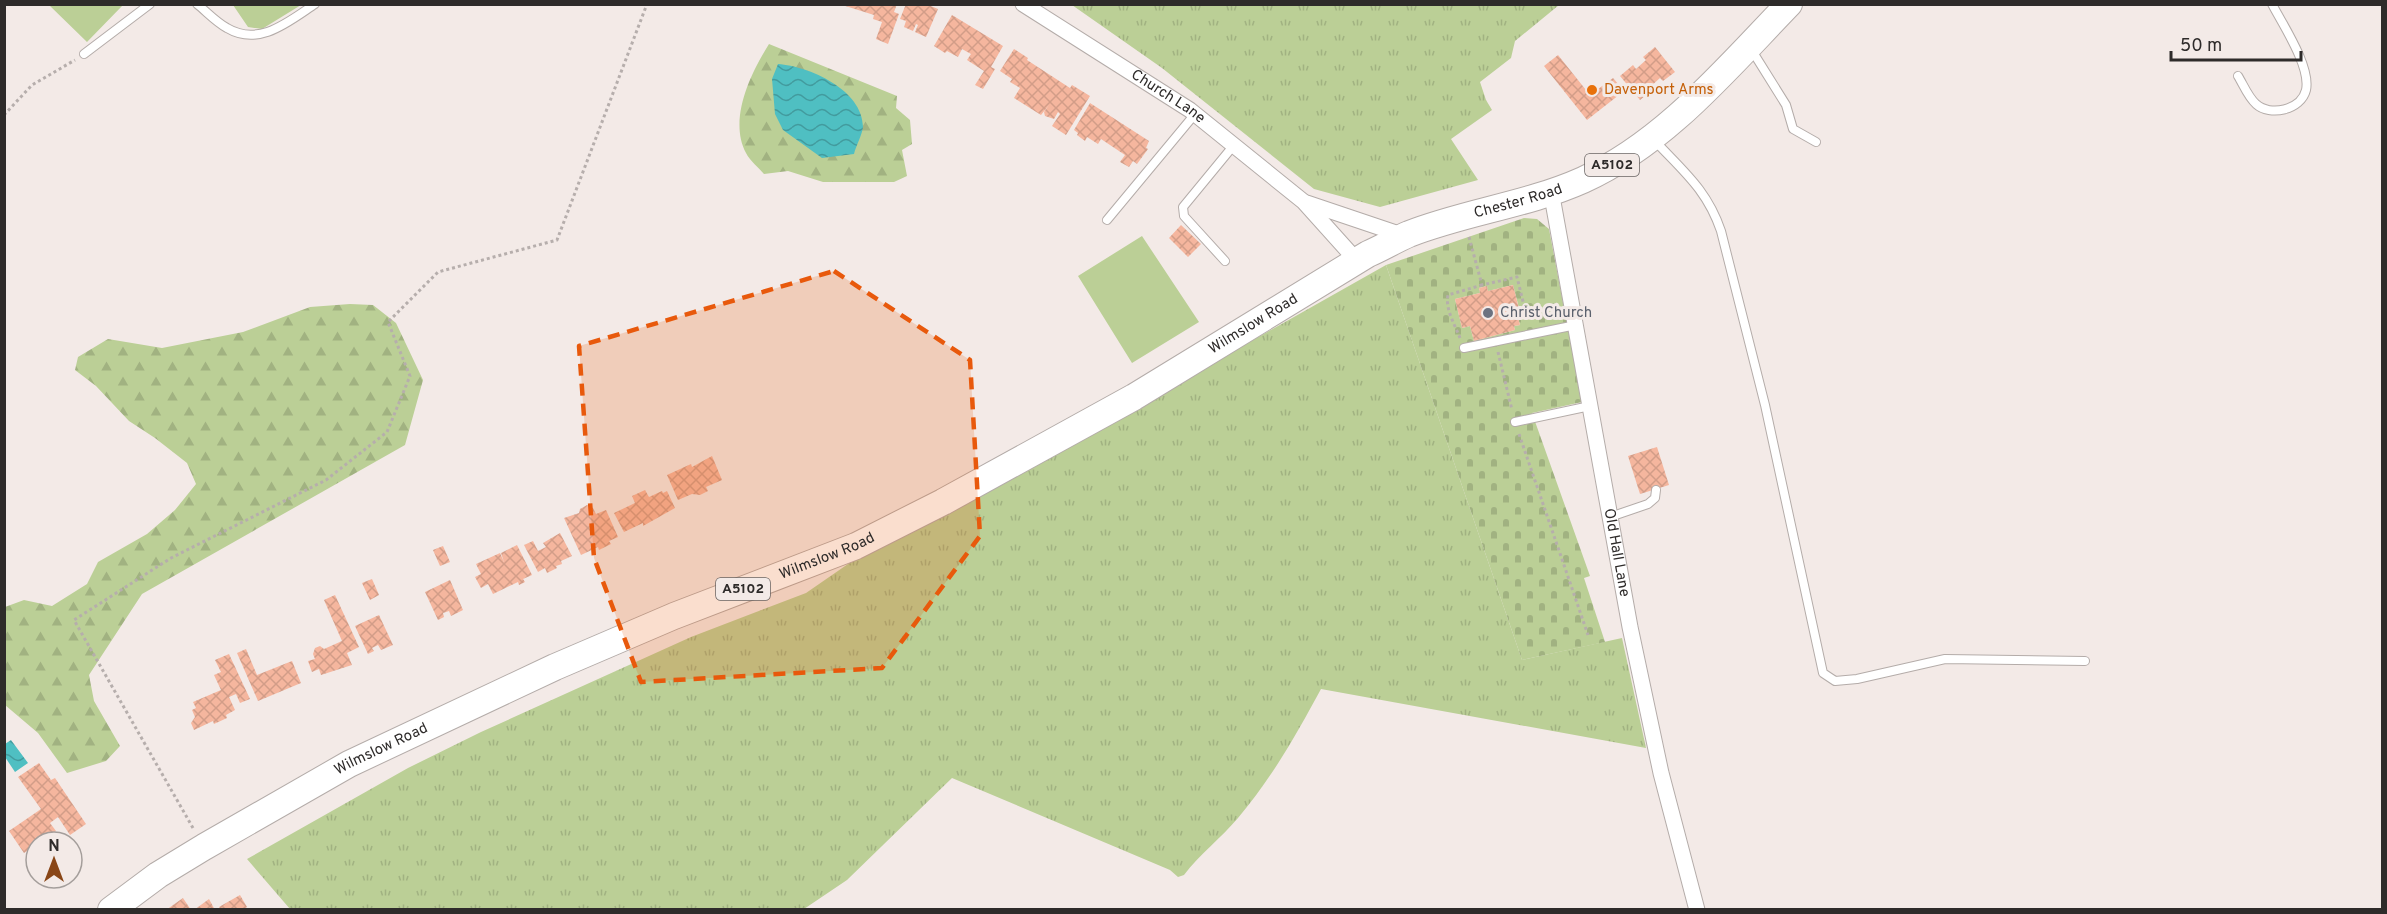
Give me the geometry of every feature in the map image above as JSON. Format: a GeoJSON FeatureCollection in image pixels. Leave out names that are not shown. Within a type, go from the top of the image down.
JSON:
{"type":"FeatureCollection","features":[{"type":"Feature","properties":{"kind":"main road","name":"Chester Road"},"geometry":{"type":"LineString","coordinates":[[1363,258],[1405,236],[1582,180],[1614,164],[1664,130],[1789,4]]}},
{"type":"Feature","properties":{"kind":"main road","name":"Wilmslow Road"},"geometry":{"type":"LineString","coordinates":[[111,909],[158,875],[349,764],[513,686],[674,616],[856,546],[943,502],[1134,397],[1363,258]]}},
{"type":"Feature","properties":{"kind":"street","name":"Church Lane"},"geometry":{"type":"LineString","coordinates":[[1023,4],[1195,114],[1304,202],[1363,258]]}},
{"type":"Feature","properties":{"kind":"street","name":"Old Hall Lane"},"geometry":{"type":"LineString","coordinates":[[1547,192],[1553,202],[1610,517],[1657,755],[1697,909]]}},
{"type":"Feature","properties":{"kind":"street","name":"Church Lane"},"geometry":{"type":"LineString","coordinates":[[1304,202],[1405,236]]}},
{"type":"Feature","properties":{"kind":"lane"},"geometry":{"type":"LineString","coordinates":[[84,54],[150,4]]}},
{"type":"Feature","properties":{"kind":"lane"},"geometry":{"type":"LineString","coordinates":[[197,4],[227,28],[246,36],[272,32],[315,4]]}},
{"type":"Feature","properties":{"kind":"lane"},"geometry":{"type":"LineString","coordinates":[[2238,76],[2256,104],[2266,109],[2289,109],[2300,102],[2306,90],[2302,64],[2272,4]]}},
{"type":"Feature","properties":{"kind":"lane"},"geometry":{"type":"LineString","coordinates":[[1749,45],[1786,105],[1793,129],[1816,142]]}},
{"type":"Feature","properties":{"kind":"lane"},"geometry":{"type":"LineString","coordinates":[[1107,220],[1195,114]]}},
{"type":"Feature","properties":{"kind":"lane"},"geometry":{"type":"LineString","coordinates":[[1652,138],[1699,188],[1713,209],[1721,231],[1765,405],[1822,673],[1835,681],[1857,679],[1945,659],[2085,661]]}},
{"type":"Feature","properties":{"kind":"lane"},"geometry":{"type":"LineString","coordinates":[[1225,261],[1184,216],[1183,207],[1234,145]]}},
{"type":"Feature","properties":{"kind":"lane"},"geometry":{"type":"LineString","coordinates":[[1464,348],[1576,325]]}},
{"type":"Feature","properties":{"kind":"lane"},"geometry":{"type":"LineString","coordinates":[[1515,422],[1590,406]]}},
{"type":"Feature","properties":{"kind":"lane"},"geometry":{"type":"LineString","coordinates":[[1610,517],[1648,504],[1655,498],[1656,489]]}},
{"type":"Feature","properties":{"kind":"path"},"geometry":{"type":"LineString","coordinates":[[204,847],[74,620],[171,558],[327,480],[387,432],[410,376],[388,322],[438,272],[557,240],[647,4]]}},
{"type":"Feature","properties":{"kind":"path"},"geometry":{"type":"LineString","coordinates":[[4,115],[32,85],[84,54]]}},
{"type":"Feature","properties":{"kind":"path"},"geometry":{"type":"LineString","coordinates":[[1463,218],[1483,286]]}},
{"type":"Feature","properties":{"kind":"path"},"geometry":{"type":"LineString","coordinates":[[1464,348],[1449,309],[1448,295],[1517,277],[1531,334]]}},
{"type":"Feature","properties":{"kind":"path"},"geometry":{"type":"LineString","coordinates":[[1495,342],[1515,422],[1588,635]]}},
{"type":"Feature","properties":{"kind":"highlighted area"},"geometry":{"type":"Polygon","coordinates":[[[834,271],[970,360],[980,536],[882,668],[641,682],[594,558],[579,346],[834,271]]]}},
{"type":"Feature","properties":{"kind":"green space"},"geometry":{"type":"Polygon","coordinates":[[[49,5],[123,5],[87,42],[49,5]]]}},
{"type":"Feature","properties":{"kind":"green space"},"geometry":{"type":"Polygon","coordinates":[[[233,5],[301,5],[262,29],[248,27],[233,5]]]}},
{"type":"Feature","properties":{"kind":"green space"},"geometry":{"type":"Polygon","coordinates":[[[1072,5],[1559,5],[1515,41],[1511,58],[1480,82],[1492,110],[1451,139],[1478,180],[1380,207],[1314,189],[1162,68],[1072,5]]]}},
{"type":"Feature","properties":{"kind":"green space"},"geometry":{"type":"Polygon","coordinates":[[[769,44],[897,96],[896,108],[910,120],[912,144],[902,150],[907,176],[894,182],[823,182],[788,171],[764,174],[746,153],[739,126],[749,82],[769,44]]]}},
{"type":"Feature","properties":{"kind":"green space"},"geometry":{"type":"Polygon","coordinates":[[[1524,218],[1537,219],[1549,229],[1582,402],[1532,413],[1590,576],[1584,578],[1605,642],[1522,660],[1386,265],[1524,218]],[[1513,285],[1488,291],[1487,286],[1479,288],[1480,293],[1455,299],[1462,328],[1470,326],[1474,341],[1515,330],[1514,326],[1520,325],[1517,314],[1520,312],[1513,285]]]}},
{"type":"Feature","properties":{"kind":"green space"},"geometry":{"type":"Polygon","coordinates":[[[1142,236],[1199,322],[1132,363],[1078,276],[1142,236]]]}},
{"type":"Feature","properties":{"kind":"green space"},"geometry":{"type":"Polygon","coordinates":[[[1386,265],[1522,660],[1622,638],[1646,748],[1321,689],[1293,740],[1262,787],[1238,818],[1184,875],[1178,877],[1170,870],[952,778],[847,880],[804,909],[290,909],[247,859],[408,768],[481,732],[691,637],[806,593],[848,564],[913,532],[1386,265]]]}},
{"type":"Feature","properties":{"kind":"green space"},"geometry":{"type":"Polygon","coordinates":[[[373,305],[396,323],[423,380],[405,445],[142,594],[89,675],[94,701],[120,746],[106,761],[67,773],[38,733],[5,705],[5,607],[24,600],[52,606],[87,584],[98,562],[147,534],[175,510],[196,484],[187,463],[129,421],[96,386],[75,370],[78,357],[108,339],[162,348],[243,332],[310,307],[373,305]]]}},
{"type":"Feature","properties":{"kind":"water"},"geometry":{"type":"Polygon","coordinates":[[[778,64],[804,69],[819,75],[844,91],[854,102],[861,114],[863,127],[854,154],[822,158],[783,130],[775,114],[772,79],[778,64]]]}},
{"type":"Feature","properties":{"kind":"water"},"geometry":{"type":"Polygon","coordinates":[[[11,740],[28,763],[15,772],[5,757],[5,744],[11,740]]]}},
{"type":"Feature","properties":{"kind":"building"},"geometry":{"type":"Polygon","coordinates":[[[839,4],[897,4],[894,12],[899,14],[888,44],[876,39],[882,22],[873,19],[874,15],[839,4]]]}},
{"type":"Feature","properties":{"kind":"building"},"geometry":{"type":"Polygon","coordinates":[[[906,4],[926,4],[938,9],[926,37],[915,32],[918,25],[916,24],[913,31],[904,27],[906,21],[900,19],[906,4]]]}},
{"type":"Feature","properties":{"kind":"building"},"geometry":{"type":"Polygon","coordinates":[[[952,15],[1003,46],[991,67],[995,69],[983,89],[975,85],[984,71],[967,60],[971,54],[962,49],[958,57],[934,46],[952,15]]]}},
{"type":"Feature","properties":{"kind":"building"},"geometry":{"type":"Polygon","coordinates":[[[1655,47],[1675,72],[1663,81],[1660,78],[1650,87],[1652,90],[1640,100],[1620,76],[1633,65],[1636,69],[1646,60],[1643,57],[1655,47]]]}},
{"type":"Feature","properties":{"kind":"building"},"geometry":{"type":"Polygon","coordinates":[[[1014,49],[1070,88],[1072,85],[1090,96],[1066,135],[1052,126],[1060,114],[1058,112],[1054,119],[1045,116],[1044,112],[1049,105],[1041,115],[1014,98],[1020,88],[1010,82],[1012,79],[1000,71],[1014,49]]]}},
{"type":"Feature","properties":{"kind":"building"},"geometry":{"type":"Polygon","coordinates":[[[1558,55],[1590,95],[1613,78],[1624,91],[1587,120],[1544,66],[1558,55]]]}},
{"type":"Feature","properties":{"kind":"building"},"geometry":{"type":"Polygon","coordinates":[[[1090,103],[1149,141],[1146,148],[1148,149],[1137,164],[1133,161],[1129,167],[1120,162],[1125,155],[1101,139],[1098,144],[1087,137],[1085,141],[1077,135],[1078,133],[1074,130],[1090,103]]]}},
{"type":"Feature","properties":{"kind":"building"},"geometry":{"type":"Polygon","coordinates":[[[1181,225],[1201,244],[1188,257],[1169,238],[1181,225]]]}},
{"type":"Feature","properties":{"kind":"building","name":"Christ Church"},"geometry":{"type":"Polygon","coordinates":[[[1513,285],[1520,313],[1517,314],[1520,325],[1514,326],[1515,330],[1474,341],[1470,326],[1462,328],[1455,299],[1480,293],[1479,288],[1487,286],[1488,291],[1513,285]]]}},
{"type":"Feature","properties":{"kind":"building"},"geometry":{"type":"Polygon","coordinates":[[[1657,447],[1669,485],[1640,494],[1628,456],[1657,447]]]}},
{"type":"Feature","properties":{"kind":"building"},"geometry":{"type":"Polygon","coordinates":[[[712,456],[722,480],[706,487],[708,491],[700,495],[692,494],[678,500],[667,475],[691,464],[692,467],[712,456]]]}},
{"type":"Feature","properties":{"kind":"building"},"geometry":{"type":"Polygon","coordinates":[[[645,490],[649,497],[667,491],[675,508],[643,526],[643,523],[624,532],[614,513],[635,503],[632,496],[645,490]]]}},
{"type":"Feature","properties":{"kind":"building"},"geometry":{"type":"Polygon","coordinates":[[[587,505],[593,508],[596,514],[606,510],[618,537],[609,541],[611,544],[599,550],[598,547],[581,555],[564,518],[579,513],[580,509],[587,505]]]}},
{"type":"Feature","properties":{"kind":"building"},"geometry":{"type":"Polygon","coordinates":[[[560,533],[572,556],[561,561],[562,564],[547,573],[545,568],[538,572],[524,545],[533,541],[538,551],[546,547],[543,543],[560,533]]]}},
{"type":"Feature","properties":{"kind":"building"},"geometry":{"type":"Polygon","coordinates":[[[517,545],[532,575],[523,579],[525,582],[519,585],[518,582],[493,594],[488,584],[481,588],[475,577],[481,574],[476,564],[500,553],[504,562],[501,553],[517,545]]]}},
{"type":"Feature","properties":{"kind":"building"},"geometry":{"type":"Polygon","coordinates":[[[443,546],[450,562],[440,566],[433,550],[443,546]]]}},
{"type":"Feature","properties":{"kind":"building"},"geometry":{"type":"Polygon","coordinates":[[[372,579],[379,595],[370,600],[362,583],[372,579]]]}},
{"type":"Feature","properties":{"kind":"building"},"geometry":{"type":"Polygon","coordinates":[[[450,580],[463,610],[451,616],[449,611],[443,613],[444,617],[438,620],[425,592],[450,580]]]}},
{"type":"Feature","properties":{"kind":"building"},"geometry":{"type":"Polygon","coordinates":[[[335,595],[359,647],[347,653],[352,665],[321,675],[319,669],[312,672],[308,661],[315,659],[313,654],[315,648],[320,646],[324,649],[342,641],[324,600],[335,595]]]}},
{"type":"Feature","properties":{"kind":"building"},"geometry":{"type":"Polygon","coordinates":[[[379,615],[393,645],[381,650],[378,645],[368,654],[355,626],[379,615]]]}},
{"type":"Feature","properties":{"kind":"building"},"geometry":{"type":"Polygon","coordinates":[[[246,649],[257,675],[292,661],[301,683],[258,701],[237,653],[246,649]]]}},
{"type":"Feature","properties":{"kind":"building"},"geometry":{"type":"Polygon","coordinates":[[[229,654],[250,699],[240,703],[236,694],[229,697],[235,710],[226,715],[227,718],[214,724],[213,721],[194,730],[191,723],[195,717],[192,710],[196,708],[193,702],[221,690],[214,675],[221,672],[215,660],[229,654]]]}},
{"type":"Feature","properties":{"kind":"building"},"geometry":{"type":"Polygon","coordinates":[[[39,763],[51,780],[55,778],[86,824],[77,830],[67,830],[58,817],[50,823],[55,830],[24,830],[24,853],[9,831],[41,809],[18,777],[39,763]]]}},
{"type":"Feature","properties":{"kind":"building"},"geometry":{"type":"Polygon","coordinates":[[[240,895],[247,907],[243,910],[221,910],[219,907],[240,895]]]}},
{"type":"Feature","properties":{"kind":"building"},"geometry":{"type":"Polygon","coordinates":[[[183,898],[191,910],[166,910],[183,898]]]}},
{"type":"Feature","properties":{"kind":"building"},"geometry":{"type":"Polygon","coordinates":[[[209,899],[215,910],[194,910],[209,899]]]}},
{"type":"Feature","properties":{"kind":"place","name":"Davenport Arms"},"geometry":{"type":"Point","coordinates":[1592,90]}},
{"type":"Feature","properties":{"kind":"place","name":"Christ Church"},"geometry":{"type":"Point","coordinates":[1488,313]}}]}
